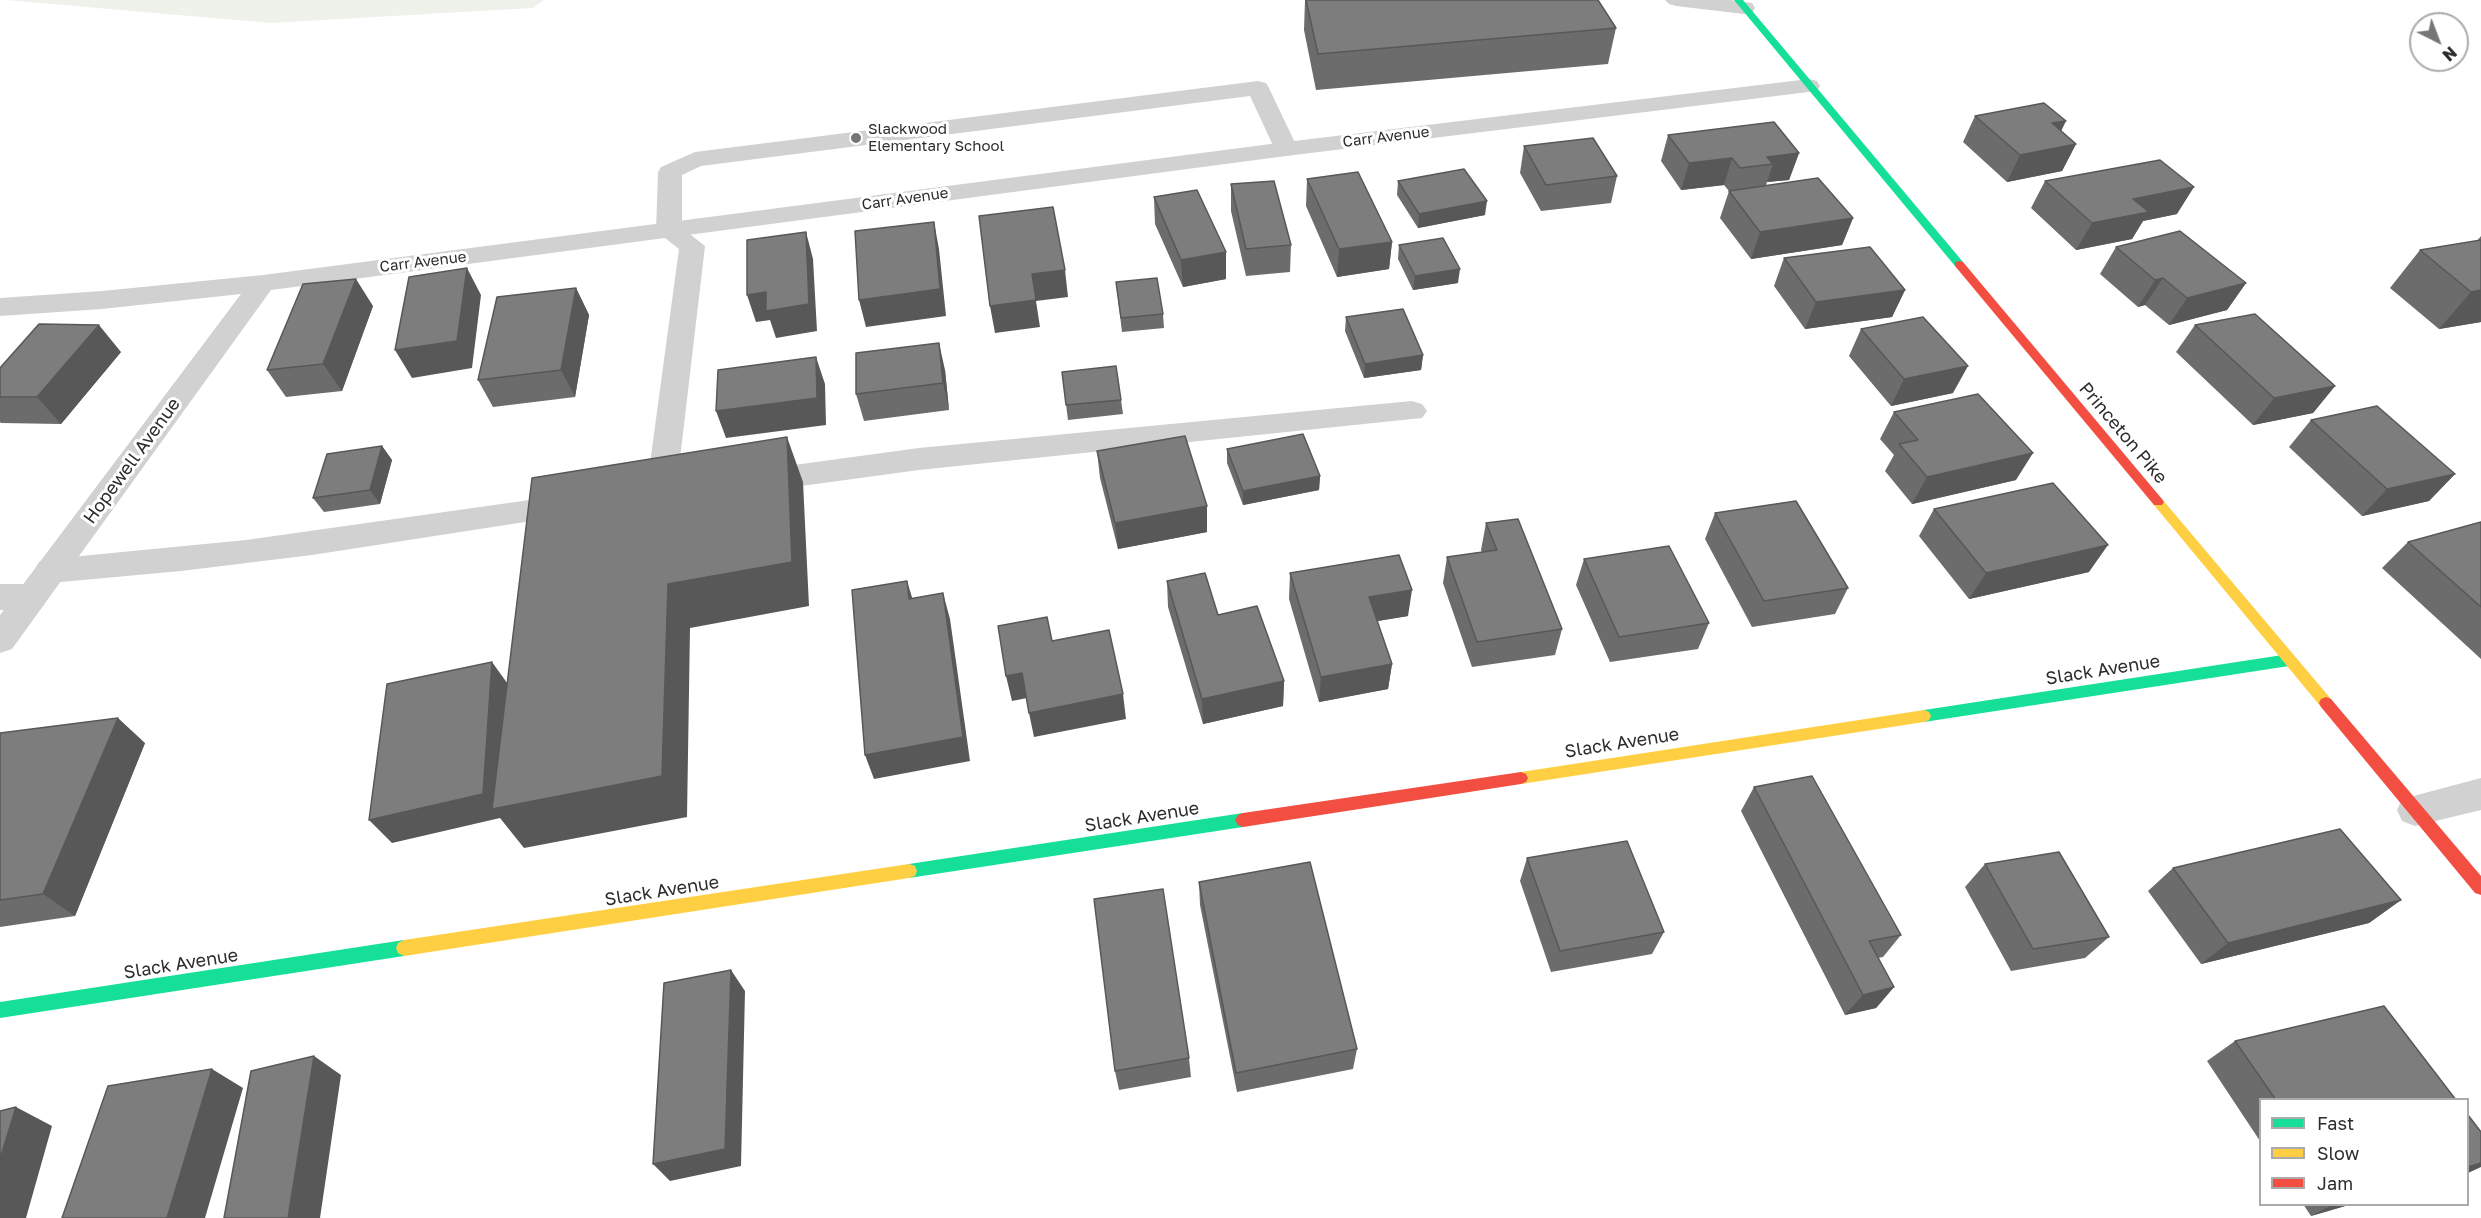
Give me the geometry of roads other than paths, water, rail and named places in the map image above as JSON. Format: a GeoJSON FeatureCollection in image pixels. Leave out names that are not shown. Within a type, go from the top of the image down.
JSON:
{"type":"FeatureCollection","features":[{"type":"Feature","properties":{"kind":"street"},"geometry":{"type":"LineString","coordinates":[[1676,0],[1741,4]]}},
{"type":"Feature","properties":{"kind":"street","name":"Princeton Pike"},"geometry":{"type":"LineString","coordinates":[[1741,4],[2481,888]]}},
{"type":"Feature","properties":{"kind":"street","name":"Carr Avenue"},"geometry":{"type":"LineString","coordinates":[[0,307],[102,300],[263,282],[669,231],[1287,148],[1809,86]]}},
{"type":"Feature","properties":{"kind":"street"},"geometry":{"type":"LineString","coordinates":[[661,493],[692,246],[669,231],[669,172],[695,159],[1258,88],[1287,148]]}},
{"type":"Feature","properties":{"kind":"street","name":"Hopewell Avenue"},"geometry":{"type":"LineString","coordinates":[[0,640],[16,597],[50,571],[263,282]]}},
{"type":"Feature","properties":{"kind":"street"},"geometry":{"type":"LineString","coordinates":[[730,484],[919,459],[1412,411]]}},
{"type":"Feature","properties":{"kind":"street"},"geometry":{"type":"LineString","coordinates":[[50,571],[134,566],[343,540],[604,501]]}},
{"type":"Feature","properties":{"kind":"street","name":"Slack Avenue"},"geometry":{"type":"LineString","coordinates":[[0,1010],[2289,660]]}},
{"type":"Feature","properties":{"kind":"street"},"geometry":{"type":"LineString","coordinates":[[2415,810],[2481,794]]}},
{"type":"Feature","properties":{"kind":"place","name":"Slackwood Elementary School"},"geometry":{"type":"Point","coordinates":[856,138]}}]}
